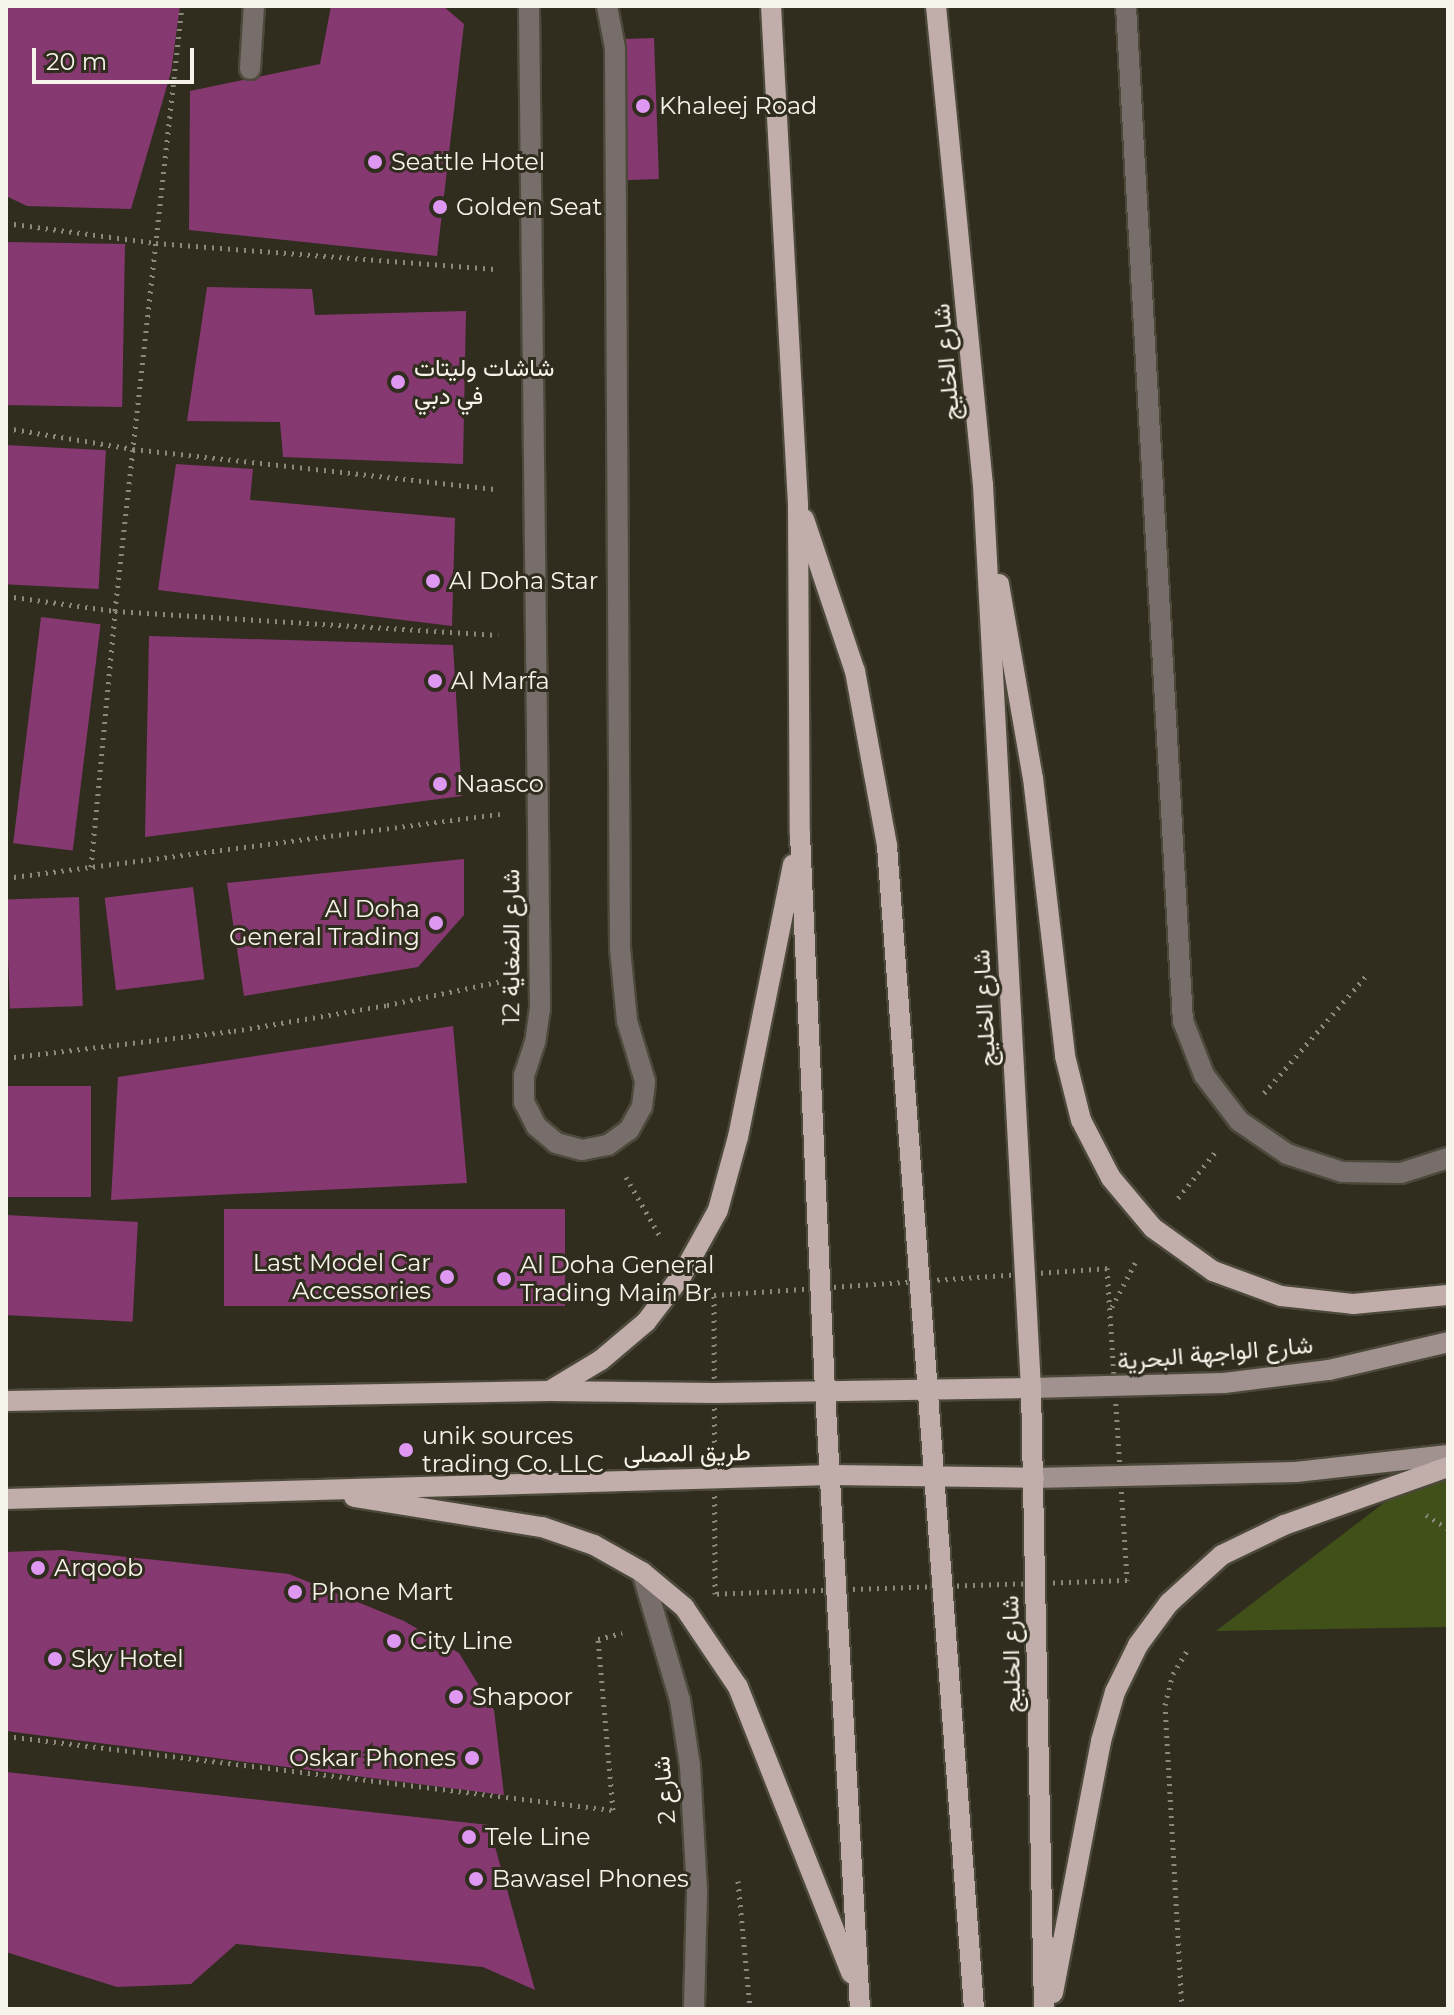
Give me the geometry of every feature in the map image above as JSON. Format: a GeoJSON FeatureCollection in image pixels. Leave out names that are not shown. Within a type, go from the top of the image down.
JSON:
{"type":"FeatureCollection","features":[{"type":"Feature","properties":{"kind":"main road"},"geometry":{"type":"LineString","coordinates":[[771,6],[798,504],[800,834],[825,1391],[859,2000]]}},
{"type":"Feature","properties":{"kind":"main road","name":"شارع الخليج"},"geometry":{"type":"LineString","coordinates":[[936,6],[983,485],[1031,1388],[1047,2009]]}},
{"type":"Feature","properties":{"kind":"main road"},"geometry":{"type":"LineString","coordinates":[[983,485],[1033,778],[1065,1056],[1081,1120],[1111,1178],[1153,1228],[1213,1271],[1281,1296],[1353,1304],[1448,1295]]}},
{"type":"Feature","properties":{"kind":"main road"},"geometry":{"type":"LineString","coordinates":[[798,504],[829,587],[855,671],[887,846],[974,2009]]}},
{"type":"Feature","properties":{"kind":"main road"},"geometry":{"type":"LineString","coordinates":[[550,1391],[601,1360],[646,1322],[682,1275],[718,1210],[738,1137],[800,834]]}},
{"type":"Feature","properties":{"kind":"main road","name":"شارع الواجهة البحرية"},"geometry":{"type":"LineString","coordinates":[[1031,1388],[1224,1383],[1329,1370],[1448,1342]]}},
{"type":"Feature","properties":{"kind":"main road"},"geometry":{"type":"LineString","coordinates":[[6,1401],[550,1391],[1031,1388]]}},
{"type":"Feature","properties":{"kind":"main road"},"geometry":{"type":"LineString","coordinates":[[1034,1478],[1296,1472],[1448,1455]]}},
{"type":"Feature","properties":{"kind":"main road"},"geometry":{"type":"LineString","coordinates":[[1047,2009],[1101,1741],[1115,1692],[1138,1645],[1169,1603],[1222,1555],[1284,1525],[1448,1467]]}},
{"type":"Feature","properties":{"kind":"main road","name":"طريق المصلى"},"geometry":{"type":"LineString","coordinates":[[6,1499],[831,1475],[1034,1478]]}},
{"type":"Feature","properties":{"kind":"main road"},"geometry":{"type":"LineString","coordinates":[[306,1490],[542,1527],[594,1545],[642,1572],[684,1607],[738,1687],[859,2000]]}},
{"type":"Feature","properties":{"kind":"street"},"geometry":{"type":"LineString","coordinates":[[250,69],[254,6]]}},
{"type":"Feature","properties":{"kind":"street","name":"12 شارع الضغاية"},"geometry":{"type":"LineString","coordinates":[[529,6],[540,1008],[535,1042],[524,1075],[524,1102],[536,1126],[556,1143],[582,1150],[608,1145]]}},
{"type":"Feature","properties":{"kind":"street"},"geometry":{"type":"LineString","coordinates":[[607,6],[615,48],[620,948],[627,1021],[645,1081],[642,1107],[629,1130],[608,1145]]}},
{"type":"Feature","properties":{"kind":"street"},"geometry":{"type":"LineString","coordinates":[[1126,6],[1183,1021],[1204,1075],[1230,1110],[1239,1121],[1287,1154],[1342,1172],[1401,1173],[1448,1158]]}},
{"type":"Feature","properties":{"kind":"street","name":"شارع 2"},"geometry":{"type":"LineString","coordinates":[[642,1572],[680,1700],[690,1766],[697,1892],[694,2009]]}},
{"type":"Feature","properties":{"kind":"path"},"geometry":{"type":"LineString","coordinates":[[91,867],[115,611],[182,6]]}},
{"type":"Feature","properties":{"kind":"path"},"geometry":{"type":"LineString","coordinates":[[6,223],[156,243],[532,271]]}},
{"type":"Feature","properties":{"kind":"path"},"geometry":{"type":"LineString","coordinates":[[6,428],[133,449],[534,492]]}},
{"type":"Feature","properties":{"kind":"path"},"geometry":{"type":"LineString","coordinates":[[6,596],[115,611],[535,637]]}},
{"type":"Feature","properties":{"kind":"path"},"geometry":{"type":"LineString","coordinates":[[6,878],[537,810]]}},
{"type":"Feature","properties":{"kind":"path"},"geometry":{"type":"LineString","coordinates":[[6,1058],[234,1031],[387,1005],[539,973]]}},
{"type":"Feature","properties":{"kind":"path"},"geometry":{"type":"LineString","coordinates":[[608,1145],[682,1275],[714,1295]]}},
{"type":"Feature","properties":{"kind":"path"},"geometry":{"type":"LineString","coordinates":[[1417,1514],[1429,1516],[1448,1529]]}},
{"type":"Feature","properties":{"kind":"path"},"geometry":{"type":"LineString","coordinates":[[684,1607],[715,1594]]}},
{"type":"Feature","properties":{"kind":"path"},"geometry":{"type":"LineString","coordinates":[[6,1736],[613,1810],[598,1639],[659,1624]]}},
{"type":"Feature","properties":{"kind":"path"},"geometry":{"type":"LineString","coordinates":[[1182,2009],[1165,1705],[1173,1674],[1197,1633]]}},
{"type":"Feature","properties":{"kind":"green space"},"geometry":{"type":"Polygon","coordinates":[[[1448,1475],[1448,1627],[1216,1631],[1397,1493],[1448,1475]]]}},
{"type":"Feature","properties":{"kind":"building"},"geometry":{"type":"Polygon","coordinates":[[[6,6],[180,6],[171,72],[131,209],[27,206],[6,196],[6,6]]]}},
{"type":"Feature","properties":{"kind":"building"},"geometry":{"type":"Polygon","coordinates":[[[331,6],[443,6],[464,24],[437,256],[189,230],[190,91],[320,64],[331,6]]]}},
{"type":"Feature","properties":{"kind":"building"},"geometry":{"type":"Polygon","coordinates":[[[654,38],[659,179],[623,180],[618,39],[654,38]]]}},
{"type":"Feature","properties":{"kind":"building"},"geometry":{"type":"Polygon","coordinates":[[[6,242],[125,244],[122,407],[6,405],[6,242]]]}},
{"type":"Feature","properties":{"kind":"building"},"geometry":{"type":"Polygon","coordinates":[[[207,287],[312,289],[315,315],[466,311],[463,464],[283,457],[280,422],[187,421],[207,287]]]}},
{"type":"Feature","properties":{"kind":"building"},"geometry":{"type":"Polygon","coordinates":[[[6,445],[106,450],[99,589],[6,584],[6,445]]]}},
{"type":"Feature","properties":{"kind":"building"},"geometry":{"type":"Polygon","coordinates":[[[176,464],[253,469],[250,500],[455,518],[452,626],[158,590],[176,464]]]}},
{"type":"Feature","properties":{"kind":"building"},"geometry":{"type":"Polygon","coordinates":[[[41,617],[101,624],[73,851],[13,843],[41,617]]]}},
{"type":"Feature","properties":{"kind":"building"},"geometry":{"type":"Polygon","coordinates":[[[149,636],[453,645],[462,796],[145,837],[149,636]]]}},
{"type":"Feature","properties":{"kind":"building"},"geometry":{"type":"Polygon","coordinates":[[[464,859],[464,915],[418,967],[244,996],[227,883],[464,859]]]}},
{"type":"Feature","properties":{"kind":"building"},"geometry":{"type":"Polygon","coordinates":[[[193,887],[204,979],[116,990],[105,898],[193,887]]]}},
{"type":"Feature","properties":{"kind":"building"},"geometry":{"type":"Polygon","coordinates":[[[79,897],[83,1006],[10,1008],[6,900],[79,897]]]}},
{"type":"Feature","properties":{"kind":"building"},"geometry":{"type":"Polygon","coordinates":[[[453,1026],[467,1183],[111,1200],[118,1077],[453,1026]]]}},
{"type":"Feature","properties":{"kind":"building"},"geometry":{"type":"Polygon","coordinates":[[[6,1086],[91,1086],[91,1197],[6,1197],[6,1086]]]}},
{"type":"Feature","properties":{"kind":"building"},"geometry":{"type":"Polygon","coordinates":[[[224,1209],[565,1209],[565,1306],[224,1306],[224,1209]]]}},
{"type":"Feature","properties":{"kind":"building"},"geometry":{"type":"Polygon","coordinates":[[[6,1215],[138,1222],[133,1322],[6,1315],[6,1215]]]}},
{"type":"Feature","properties":{"kind":"building"},"geometry":{"type":"Polygon","coordinates":[[[61,1550],[289,1574],[404,1621],[459,1653],[494,1710],[504,1795],[6,1731],[6,1552],[61,1550]]]}},
{"type":"Feature","properties":{"kind":"building"},"geometry":{"type":"Polygon","coordinates":[[[6,1772],[489,1825],[535,1990],[483,1967],[236,1944],[191,1984],[117,1987],[6,1952],[6,1772]]]}},
{"type":"Feature","properties":{"kind":"place","name":"Khaleej Road"},"geometry":{"type":"Point","coordinates":[643,106]}},
{"type":"Feature","properties":{"kind":"place","name":"Seattle Hotel"},"geometry":{"type":"Point","coordinates":[375,162]}},
{"type":"Feature","properties":{"kind":"place","name":"Golden Seat"},"geometry":{"type":"Point","coordinates":[440,207]}},
{"type":"Feature","properties":{"kind":"place","name":"شاشات وليتات في دبي"},"geometry":{"type":"Point","coordinates":[398,382]}},
{"type":"Feature","properties":{"kind":"place","name":"Al Doha Star"},"geometry":{"type":"Point","coordinates":[433,581]}},
{"type":"Feature","properties":{"kind":"place","name":"Al Marfa"},"geometry":{"type":"Point","coordinates":[435,681]}},
{"type":"Feature","properties":{"kind":"place","name":"Naasco"},"geometry":{"type":"Point","coordinates":[440,784]}},
{"type":"Feature","properties":{"kind":"place","name":"Al Doha General Trading"},"geometry":{"type":"Point","coordinates":[436,923]}},
{"type":"Feature","properties":{"kind":"place","name":"Last Model Car Accessories"},"geometry":{"type":"Point","coordinates":[447,1277]}},
{"type":"Feature","properties":{"kind":"place","name":"Al Doha General Trading Main Br"},"geometry":{"type":"Point","coordinates":[504,1279]}},
{"type":"Feature","properties":{"kind":"place","name":"unik sources trading Co. LLC"},"geometry":{"type":"Point","coordinates":[406,1450]}},
{"type":"Feature","properties":{"kind":"place","name":"Arqoob"},"geometry":{"type":"Point","coordinates":[38,1568]}},
{"type":"Feature","properties":{"kind":"place","name":"Phone Mart"},"geometry":{"type":"Point","coordinates":[295,1592]}},
{"type":"Feature","properties":{"kind":"place","name":"City Line"},"geometry":{"type":"Point","coordinates":[394,1641]}},
{"type":"Feature","properties":{"kind":"place","name":"Sky Hotel"},"geometry":{"type":"Point","coordinates":[55,1659]}},
{"type":"Feature","properties":{"kind":"place","name":"Shapoor"},"geometry":{"type":"Point","coordinates":[456,1697]}},
{"type":"Feature","properties":{"kind":"place","name":"Oskar Phones"},"geometry":{"type":"Point","coordinates":[472,1758]}},
{"type":"Feature","properties":{"kind":"place","name":"Tele Line"},"geometry":{"type":"Point","coordinates":[469,1837]}},
{"type":"Feature","properties":{"kind":"place","name":"Bawasel Phones"},"geometry":{"type":"Point","coordinates":[476,1879]}}]}
